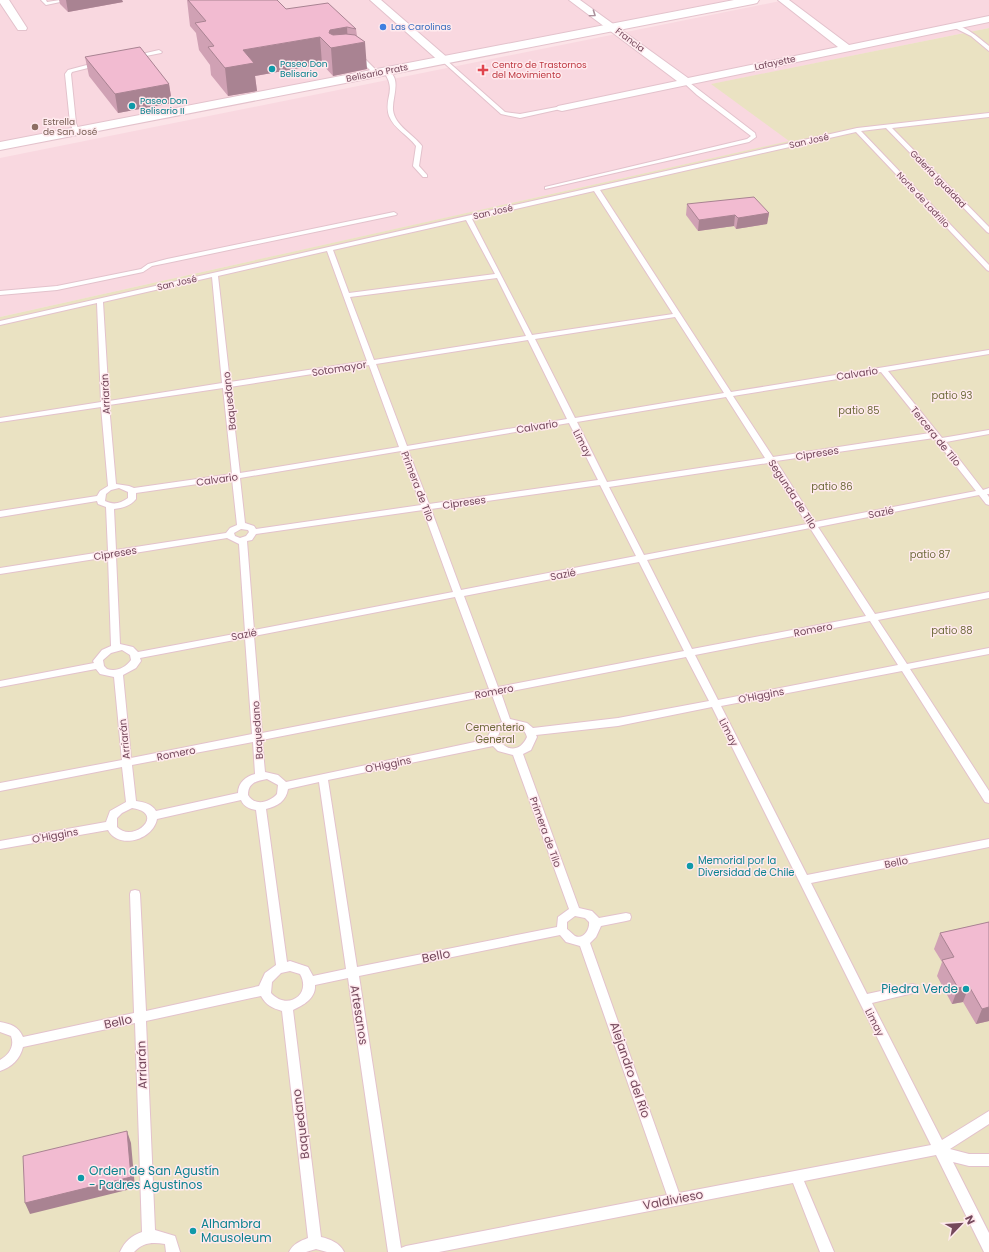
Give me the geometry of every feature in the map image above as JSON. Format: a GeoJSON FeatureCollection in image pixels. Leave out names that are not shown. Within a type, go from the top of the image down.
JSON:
{"type":"FeatureCollection","features":[{"type":"Feature","properties":{"kind":"street"},"geometry":{"type":"LineString","coordinates":[[4,0],[22,28]]}},
{"type":"Feature","properties":{"kind":"street"},"geometry":{"type":"LineString","coordinates":[[375,0],[445,60]]}},
{"type":"Feature","properties":{"kind":"street","name":"Francia"},"geometry":{"type":"LineString","coordinates":[[574,0],[686,82]]}},
{"type":"Feature","properties":{"kind":"street","name":"Belisario Prats"},"geometry":{"type":"LineString","coordinates":[[0,146],[753,0]]}},
{"type":"Feature","properties":{"kind":"street"},"geometry":{"type":"LineString","coordinates":[[784,0],[846,48]]}},
{"type":"Feature","properties":{"kind":"street","name":"Lafayette"},"geometry":{"type":"LineString","coordinates":[[562,108],[989,19]]}},
{"type":"Feature","properties":{"kind":"lane"},"geometry":{"type":"LineString","coordinates":[[43,0],[46,4],[63,1]]}},
{"type":"Feature","properties":{"kind":"lane"},"geometry":{"type":"LineString","coordinates":[[955,26],[973,35],[988,48]]}},
{"type":"Feature","properties":{"kind":"lane"},"geometry":{"type":"LineString","coordinates":[[129,58],[159,52]]}},
{"type":"Feature","properties":{"kind":"lane"},"geometry":{"type":"LineString","coordinates":[[350,57],[360,58],[393,79],[394,84],[390,110],[392,117],[396,124],[411,135],[419,146],[416,166],[425,176]]}},
{"type":"Feature","properties":{"kind":"lane"},"geometry":{"type":"LineString","coordinates":[[445,60],[503,113],[520,116],[562,108]]}},
{"type":"Feature","properties":{"kind":"lane"},"geometry":{"type":"LineString","coordinates":[[76,131],[73,124],[68,74],[70,71],[106,62]]}},
{"type":"Feature","properties":{"kind":"lane"},"geometry":{"type":"LineString","coordinates":[[547,188],[749,140],[754,136],[699,94],[686,82]]}},
{"type":"Feature","properties":{"kind":"lane","name":"San José"},"geometry":{"type":"LineString","coordinates":[[0,323],[857,130],[989,115]]}},
{"type":"Feature","properties":{"kind":"lane","name":"Galería Igualdad"},"geometry":{"type":"LineString","coordinates":[[887,126],[989,231]]}},
{"type":"Feature","properties":{"kind":"lane","name":"Norte de Ladrillo"},"geometry":{"type":"LineString","coordinates":[[857,130],[989,269]]}},
{"type":"Feature","properties":{"kind":"lane","name":"Segunda de TIlo"},"geometry":{"type":"LineString","coordinates":[[596,189],[989,799]]}},
{"type":"Feature","properties":{"kind":"lane"},"geometry":{"type":"LineString","coordinates":[[0,293],[57,288],[130,274],[143,270],[150,265],[167,261],[394,214]]}},
{"type":"Feature","properties":{"kind":"lane","name":"Limay"},"geometry":{"type":"LineString","coordinates":[[468,218],[604,483],[989,1248]]}},
{"type":"Feature","properties":{"kind":"lane","name":"Primera de Tilo"},"geometry":{"type":"LineString","coordinates":[[329,249],[508,723]]}},
{"type":"Feature","properties":{"kind":"lane","name":"Baquedano"},"geometry":{"type":"LineString","coordinates":[[215,275],[241,526]]}},
{"type":"Feature","properties":{"kind":"lane"},"geometry":{"type":"LineString","coordinates":[[346,295],[499,276]]}},
{"type":"Feature","properties":{"kind":"lane","name":"Arriarán"},"geometry":{"type":"LineString","coordinates":[[100,301],[105,404],[112,487]]}},
{"type":"Feature","properties":{"kind":"lane","name":"Sotomayor"},"geometry":{"type":"LineString","coordinates":[[0,420],[677,315]]}},
{"type":"Feature","properties":{"kind":"lane","name":"Calvario"},"geometry":{"type":"LineString","coordinates":[[132,491],[236,476],[989,352]]}},
{"type":"Feature","properties":{"kind":"lane","name":"Tercera de Tilo"},"geometry":{"type":"LineString","coordinates":[[883,369],[938,438],[985,492],[989,502]]}},
{"type":"Feature","properties":{"kind":"lane","name":"Cipreses"},"geometry":{"type":"LineString","coordinates":[[253,532],[770,460],[989,432]]}},
{"type":"Feature","properties":{"kind":"lane"},"geometry":{"type":"LineString","coordinates":[[124,486],[132,491],[132,499],[117,506],[110,506],[101,502],[100,498],[101,494],[112,487],[124,486]]}},
{"type":"Feature","properties":{"kind":"lane","name":"Sazié"},"geometry":{"type":"LineString","coordinates":[[136,656],[985,492]]}},
{"type":"Feature","properties":{"kind":"lane"},"geometry":{"type":"LineString","coordinates":[[0,514],[100,498]]}},
{"type":"Feature","properties":{"kind":"lane"},"geometry":{"type":"LineString","coordinates":[[110,506],[116,648]]}},
{"type":"Feature","properties":{"kind":"lane"},"geometry":{"type":"LineString","coordinates":[[241,526],[248,527],[253,532],[249,538],[243,540],[233,539],[230,535],[232,530],[241,526]]}},
{"type":"Feature","properties":{"kind":"lane","name":"Cipreses"},"geometry":{"type":"LineString","coordinates":[[0,571],[230,535]]}},
{"type":"Feature","properties":{"kind":"lane","name":"Baquedano"},"geometry":{"type":"LineString","coordinates":[[243,540],[260,776]]}},
{"type":"Feature","properties":{"kind":"lane","name":"Romero"},"geometry":{"type":"LineString","coordinates":[[0,787],[989,595]]}},
{"type":"Feature","properties":{"kind":"lane"},"geometry":{"type":"LineString","coordinates":[[116,648],[131,650],[136,656],[134,665],[124,672],[105,672],[99,665],[100,656],[110,649],[116,648]]}},
{"type":"Feature","properties":{"kind":"lane","name":"O'Higgins"},"geometry":{"type":"LineString","coordinates":[[531,732],[618,722],[989,651]]}},
{"type":"Feature","properties":{"kind":"lane"},"geometry":{"type":"LineString","coordinates":[[0,684],[99,665]]}},
{"type":"Feature","properties":{"kind":"lane","name":"Arriarán"},"geometry":{"type":"LineString","coordinates":[[118,673],[131,804]]}},
{"type":"Feature","properties":{"kind":"lane"},"geometry":{"type":"LineString","coordinates":[[508,723],[524,725],[531,732],[531,742],[524,750],[517,752],[501,749],[494,742],[494,733],[502,725],[508,723]]}},
{"type":"Feature","properties":{"kind":"lane","name":"O'Higgins"},"geometry":{"type":"LineString","coordinates":[[283,786],[494,742]]}},
{"type":"Feature","properties":{"kind":"lane","name":"Primera de Tilo"},"geometry":{"type":"LineString","coordinates":[[517,752],[575,912]]}},
{"type":"Feature","properties":{"kind":"lane"},"geometry":{"type":"LineString","coordinates":[[260,776],[274,777],[280,780],[283,786],[281,797],[269,805],[253,805],[246,802],[243,796],[243,790],[246,783],[260,776]]}},
{"type":"Feature","properties":{"kind":"lane","name":"Artesanos"},"geometry":{"type":"LineString","coordinates":[[323,777],[395,1252]]}},
{"type":"Feature","properties":{"kind":"lane"},"geometry":{"type":"LineString","coordinates":[[153,816],[243,796]]}},
{"type":"Feature","properties":{"kind":"lane"},"geometry":{"type":"LineString","coordinates":[[131,804],[146,806],[153,816],[149,827],[135,836],[120,835],[114,831],[111,825],[112,818],[116,812],[131,804]]}},
{"type":"Feature","properties":{"kind":"lane"},"geometry":{"type":"LineString","coordinates":[[261,806],[282,967]]}},
{"type":"Feature","properties":{"kind":"lane","name":"O'Higgins"},"geometry":{"type":"LineString","coordinates":[[0,845],[111,825]]}},
{"type":"Feature","properties":{"kind":"lane","name":"Bello"},"geometry":{"type":"LineString","coordinates":[[804,880],[989,843]]}},
{"type":"Feature","properties":{"kind":"lane","name":"Arriarán"},"geometry":{"type":"LineString","coordinates":[[135,894],[149,1236]]}},
{"type":"Feature","properties":{"kind":"lane"},"geometry":{"type":"LineString","coordinates":[[570,913],[585,913],[590,915],[595,923],[595,931],[589,938],[584,940],[573,940],[568,938],[562,930],[562,920],[570,913]]}},
{"type":"Feature","properties":{"kind":"lane"},"geometry":{"type":"LineString","coordinates":[[595,923],[626,917]]}},
{"type":"Feature","properties":{"kind":"lane","name":"Bello"},"geometry":{"type":"LineString","coordinates":[[310,981],[562,930]]}},
{"type":"Feature","properties":{"kind":"lane","name":"Alejandro del Río"},"geometry":{"type":"LineString","coordinates":[[584,940],[676,1200]]}},
{"type":"Feature","properties":{"kind":"lane"},"geometry":{"type":"LineString","coordinates":[[282,967],[298,967],[304,970],[310,981],[310,989],[307,995],[302,1000],[287,1006],[270,1000],[265,990],[267,979],[276,970],[282,967]]}},
{"type":"Feature","properties":{"kind":"lane"},"geometry":{"type":"LineString","coordinates":[[864,1000],[913,989]]}},
{"type":"Feature","properties":{"kind":"lane","name":"Bello"},"geometry":{"type":"LineString","coordinates":[[19,1043],[265,990]]}},
{"type":"Feature","properties":{"kind":"lane","name":"Baquedano"},"geometry":{"type":"LineString","coordinates":[[287,1006],[315,1242]]}},
{"type":"Feature","properties":{"kind":"lane"},"geometry":{"type":"LineString","coordinates":[[0,1027],[8,1028],[14,1031],[18,1037],[19,1043],[18,1050],[14,1056],[9,1062],[0,1066]]}},
{"type":"Feature","properties":{"kind":"lane","name":"Valdivieso"},"geometry":{"type":"LineString","coordinates":[[406,1252],[939,1149],[989,1117]]}},
{"type":"Feature","properties":{"kind":"lane"},"geometry":{"type":"LineString","coordinates":[[939,1149],[954,1158],[964,1160],[989,1160]]}},
{"type":"Feature","properties":{"kind":"lane"},"geometry":{"type":"LineString","coordinates":[[796,1176],[827,1252]]}},
{"type":"Feature","properties":{"kind":"lane"},"geometry":{"type":"LineString","coordinates":[[127,1252],[136,1241],[149,1236],[160,1236],[170,1240],[173,1252]]}},
{"type":"Feature","properties":{"kind":"lane"},"geometry":{"type":"LineString","coordinates":[[296,1252],[306,1245],[315,1242],[330,1246],[337,1252]]}},
{"type":"Feature","properties":{"kind":"shaded area"},"geometry":{"type":"Polygon","coordinates":[[[0,0],[730,0],[0,142],[0,0]]]}},
{"type":"Feature","properties":{"kind":"shaded area"},"geometry":{"type":"Polygon","coordinates":[[[785,0],[989,0],[989,28],[712,84],[790,141],[0,317],[0,158],[785,0]]]}},
{"type":"Feature","properties":{"kind":"green space","name":"Cementerio General"},"geometry":{"type":"Polygon","coordinates":[[[989,28],[989,1252],[0,1252],[0,317],[789,141],[711,84],[989,28]]]}},
{"type":"Feature","properties":{"kind":"building"},"geometry":{"type":"Polygon","coordinates":[[[188,0],[277,0],[286,9],[328,3],[356,29],[347,27],[330,30],[329,33],[333,35],[355,35],[365,42],[331,48],[320,37],[243,50],[254,63],[225,68],[208,47],[214,46],[195,23],[206,21],[188,0]]]}},
{"type":"Feature","properties":{"kind":"building"},"geometry":{"type":"Polygon","coordinates":[[[140,47],[169,84],[115,94],[85,57],[140,47]]]}},
{"type":"Feature","properties":{"kind":"building"},"geometry":{"type":"Polygon","coordinates":[[[754,197],[769,213],[738,218],[735,215],[699,220],[687,204],[754,197]]]}},
{"type":"Feature","properties":{"kind":"building","name":"Piedra Verde"},"geometry":{"type":"Polygon","coordinates":[[[989,922],[989,1007],[982,1009],[969,986],[958,988],[942,960],[954,957],[940,933],[989,922]]]}},
{"type":"Feature","properties":{"kind":"building","name":"Orden de San Agustín - Padres Agustinos"},"geometry":{"type":"Polygon","coordinates":[[[127,1131],[131,1177],[25,1203],[23,1156],[127,1131]]]}},
{"type":"Feature","properties":{"kind":"place","name":"Las Carolinas"},"geometry":{"type":"Point","coordinates":[383,27]}},
{"type":"Feature","properties":{"kind":"place","name":"Paseo Don Belisario"},"geometry":{"type":"Point","coordinates":[272,69]}},
{"type":"Feature","properties":{"kind":"place","name":"Centro de Trastornos del Movimiento"},"geometry":{"type":"Point","coordinates":[483,70]}},
{"type":"Feature","properties":{"kind":"place","name":"Paseo Don Belisario II"},"geometry":{"type":"Point","coordinates":[132,106]}},
{"type":"Feature","properties":{"kind":"place","name":"Estrella de San José"},"geometry":{"type":"Point","coordinates":[35,127]}},
{"type":"Feature","properties":{"kind":"place","name":"Memorial por la Diversidad de Chile"},"geometry":{"type":"Point","coordinates":[690,866]}},
{"type":"Feature","properties":{"kind":"place","name":"Piedra Verde"},"geometry":{"type":"Point","coordinates":[966,989]}},
{"type":"Feature","properties":{"kind":"place","name":"Orden de San Agustín - Padres Agustinos"},"geometry":{"type":"Point","coordinates":[81,1178]}},
{"type":"Feature","properties":{"kind":"place","name":"Alhambra Mausoleum"},"geometry":{"type":"Point","coordinates":[193,1231]}},
{"type":"Feature","properties":{"kind":"park label","name":"patio 93"},"geometry":{"type":"Point","coordinates":[952,395]}},
{"type":"Feature","properties":{"kind":"park label","name":"patio 85"},"geometry":{"type":"Point","coordinates":[859,410]}},
{"type":"Feature","properties":{"kind":"park label","name":"patio 86"},"geometry":{"type":"Point","coordinates":[832,486]}},
{"type":"Feature","properties":{"kind":"park label","name":"patio 87"},"geometry":{"type":"Point","coordinates":[930,554]}},
{"type":"Feature","properties":{"kind":"park label","name":"patio 88"},"geometry":{"type":"Point","coordinates":[952,630]}}]}
